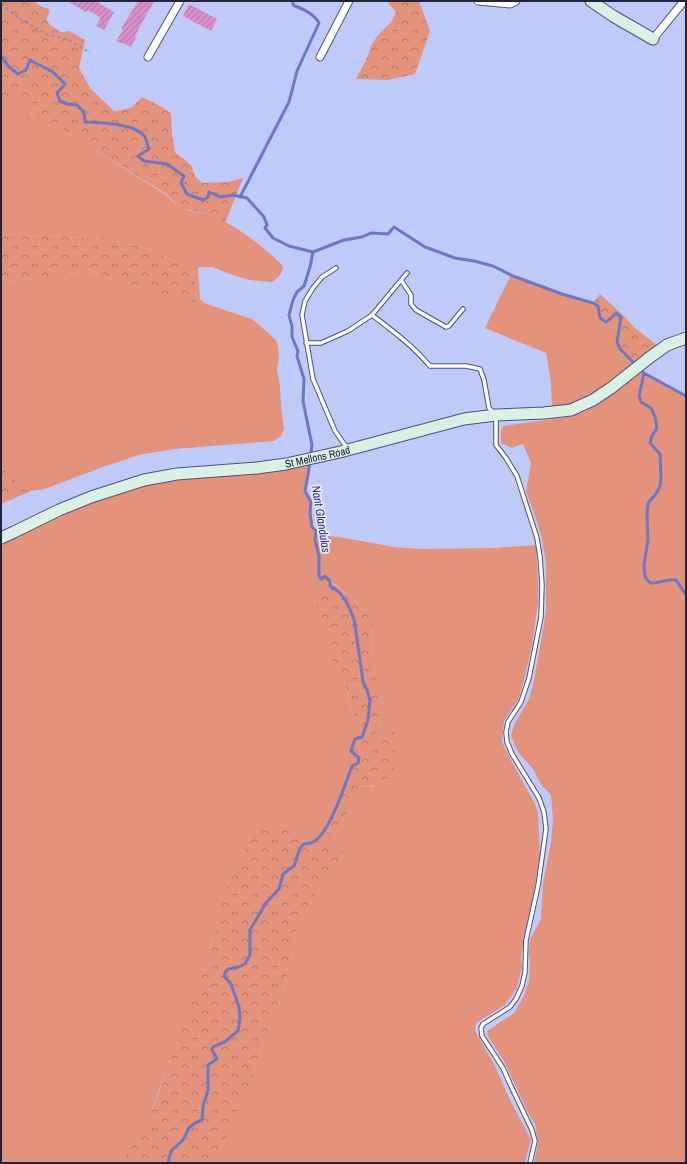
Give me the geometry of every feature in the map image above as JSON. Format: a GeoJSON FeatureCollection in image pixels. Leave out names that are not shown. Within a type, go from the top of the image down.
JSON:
{"type":"FeatureCollection","features":[{"type":"Feature","properties":{"kind":"main road"},"geometry":{"type":"LineString","coordinates":[[591,1],[613,16],[653,39]]}},
{"type":"Feature","properties":{"kind":"main road","name":"St Mellons Road"},"geometry":{"type":"LineString","coordinates":[[1,538],[58,510],[144,480],[177,474],[257,468],[286,464],[348,450],[464,419],[496,415],[571,410],[593,400],[611,388],[666,345],[686,338]]}},
{"type":"Feature","properties":{"kind":"street"},"geometry":{"type":"LineString","coordinates":[[148,56],[180,1]]}},
{"type":"Feature","properties":{"kind":"street"},"geometry":{"type":"LineString","coordinates":[[320,57],[349,1]]}},
{"type":"Feature","properties":{"kind":"street"},"geometry":{"type":"LineString","coordinates":[[478,1],[510,4],[516,1]]}},
{"type":"Feature","properties":{"kind":"street"},"geometry":{"type":"LineString","coordinates":[[653,39],[684,1]]}},
{"type":"Feature","properties":{"kind":"lane"},"geometry":{"type":"LineString","coordinates":[[336,268],[322,277],[313,288],[305,302],[302,315],[313,379],[335,431],[348,450]]}},
{"type":"Feature","properties":{"kind":"lane"},"geometry":{"type":"LineString","coordinates":[[306,343],[321,344],[348,331],[372,315],[407,273]]}},
{"type":"Feature","properties":{"kind":"lane"},"geometry":{"type":"LineString","coordinates":[[401,280],[411,295],[411,304],[416,310],[446,327],[449,326],[462,309]]}},
{"type":"Feature","properties":{"kind":"lane"},"geometry":{"type":"LineString","coordinates":[[372,315],[403,339],[430,366],[466,366],[480,369],[484,380],[489,408],[496,415],[496,446],[506,458],[517,476],[537,538],[542,585],[540,617],[529,678],[521,702],[508,722],[506,732],[507,742],[512,754],[539,798],[544,812],[546,829],[538,886],[526,940],[525,972],[522,986],[516,999],[510,1007],[484,1024],[481,1028],[482,1036],[503,1068],[532,1130],[535,1141],[530,1163]]}},
{"type":"Feature","properties":{"kind":"path"},"geometry":{"type":"LineString","coordinates":[[1,4],[24,21],[49,35],[70,41],[90,53]]}},
{"type":"Feature","properties":{"kind":"green space"},"geometry":{"type":"Polygon","coordinates":[[[1,1],[33,1],[42,7],[49,9],[46,20],[51,26],[61,32],[69,31],[85,40],[79,68],[90,88],[114,111],[131,108],[142,97],[171,113],[175,152],[191,165],[195,176],[202,183],[228,182],[243,178],[225,223],[208,214],[181,208],[166,194],[65,131],[40,120],[17,102],[1,96],[1,1]]]}},
{"type":"Feature","properties":{"kind":"green space"},"geometry":{"type":"Polygon","coordinates":[[[389,1],[419,1],[430,31],[415,74],[388,80],[356,79],[367,58],[371,46],[378,35],[392,21],[396,12],[388,3],[389,1]]]}},
{"type":"Feature","properties":{"kind":"green space"},"geometry":{"type":"Polygon","coordinates":[[[1,96],[17,102],[31,114],[65,131],[181,206],[191,211],[208,214],[230,224],[267,251],[283,266],[280,275],[272,282],[249,280],[212,267],[199,267],[198,269],[200,299],[204,303],[252,319],[277,342],[279,357],[277,369],[284,429],[281,436],[274,441],[175,449],[139,455],[45,489],[31,491],[23,488],[1,467],[1,283],[65,273],[102,274],[140,288],[197,300],[194,268],[180,264],[153,250],[106,239],[1,234],[1,96]]]}},
{"type":"Feature","properties":{"kind":"green space"},"geometry":{"type":"Polygon","coordinates":[[[1,234],[106,239],[153,250],[180,264],[194,268],[197,300],[191,303],[140,288],[102,274],[65,273],[1,283],[1,234]]]}},
{"type":"Feature","properties":{"kind":"green space"},"geometry":{"type":"Polygon","coordinates":[[[511,275],[562,294],[593,303],[598,306],[610,319],[616,313],[621,317],[617,342],[620,349],[634,363],[618,377],[574,405],[552,407],[551,382],[546,353],[485,328],[511,275]]]}},
{"type":"Feature","properties":{"kind":"green space"},"geometry":{"type":"Polygon","coordinates":[[[600,294],[635,328],[658,346],[634,363],[621,351],[618,345],[621,317],[616,313],[606,322],[600,318],[598,306],[593,303],[600,294]]]}},
{"type":"Feature","properties":{"kind":"green space"},"geometry":{"type":"Polygon","coordinates":[[[641,370],[686,396],[686,1163],[534,1163],[538,1143],[535,1124],[528,1113],[505,1063],[488,1036],[487,1031],[514,1013],[523,998],[529,981],[530,939],[541,919],[543,883],[551,842],[553,820],[551,795],[541,784],[533,769],[518,752],[511,736],[514,725],[529,699],[533,685],[546,609],[546,564],[542,539],[526,491],[531,463],[523,444],[512,448],[501,443],[501,431],[503,426],[567,417],[584,412],[602,402],[641,370]]]}},
{"type":"Feature","properties":{"kind":"green space"},"geometry":{"type":"Polygon","coordinates":[[[309,465],[305,491],[311,502],[310,513],[312,527],[316,531],[316,535],[339,537],[394,547],[421,549],[494,548],[536,545],[538,603],[532,645],[519,698],[504,721],[502,742],[538,812],[540,854],[532,904],[521,956],[522,967],[517,988],[505,1005],[476,1023],[475,1031],[494,1064],[511,1102],[531,1139],[525,1163],[210,1163],[237,1123],[236,1104],[249,1089],[264,1041],[285,987],[295,933],[310,904],[332,869],[346,852],[332,842],[360,787],[374,786],[394,729],[377,736],[383,705],[371,652],[373,623],[365,608],[325,576],[322,578],[314,601],[331,639],[333,661],[344,680],[355,724],[364,731],[358,763],[352,766],[335,813],[330,821],[329,831],[324,837],[321,836],[300,840],[289,828],[255,825],[228,885],[221,894],[218,918],[207,961],[147,1122],[122,1163],[1,1163],[1,544],[78,508],[161,481],[309,465]]]}},
{"type":"Feature","properties":{"kind":"green space"},"geometry":{"type":"Polygon","coordinates":[[[1,467],[23,488],[31,491],[1,504],[1,467]]]}},
{"type":"Feature","properties":{"kind":"green space"},"geometry":{"type":"Polygon","coordinates":[[[325,576],[365,608],[371,616],[373,623],[371,652],[383,705],[377,735],[394,729],[396,762],[394,770],[385,781],[376,785],[360,787],[332,842],[346,852],[332,869],[310,904],[295,933],[285,987],[264,1041],[249,1089],[237,1104],[237,1123],[210,1163],[122,1163],[147,1122],[157,1097],[207,961],[218,918],[221,894],[228,885],[255,825],[282,825],[289,828],[300,840],[310,838],[317,832],[324,837],[329,831],[330,821],[335,813],[352,766],[358,763],[359,758],[351,751],[355,739],[362,737],[364,731],[355,724],[344,680],[333,661],[331,639],[314,601],[322,578],[325,576]]]}},
{"type":"Feature","properties":{"kind":"building"},"geometry":{"type":"Polygon","coordinates":[[[67,1],[96,1],[114,12],[104,30],[96,26],[101,18],[88,10],[86,12],[67,1]]]}},
{"type":"Feature","properties":{"kind":"building"},"geometry":{"type":"Polygon","coordinates":[[[138,1],[154,1],[135,36],[136,37],[131,47],[116,41],[123,30],[121,29],[138,1]]]}},
{"type":"Feature","properties":{"kind":"building"},"geometry":{"type":"Polygon","coordinates":[[[189,4],[217,19],[211,31],[183,16],[189,4]]]}},
{"type":"Feature","properties":{"kind":"waterway"},"geometry":{"type":"LineString","coordinates":[[240,197],[289,102],[297,71],[319,23],[311,14],[293,5],[293,1]]}},
{"type":"Feature","properties":{"kind":"waterway","name":"Nant Glandulas"},"geometry":{"type":"LineString","coordinates":[[1,56],[9,67],[18,74],[26,70],[30,60],[53,72],[65,84],[57,93],[60,101],[67,104],[77,105],[84,112],[85,122],[108,123],[126,126],[141,132],[146,138],[149,149],[138,156],[144,161],[167,164],[184,176],[181,183],[187,194],[203,200],[208,197],[209,192],[220,197],[233,195],[247,198],[264,217],[267,225],[265,228],[273,238],[289,246],[313,252],[304,286],[297,292],[289,315],[292,326],[292,337],[298,351],[297,356],[304,379],[303,401],[312,445],[305,491],[311,502],[310,513],[312,527],[316,531],[315,540],[319,557],[319,576],[321,579],[325,576],[330,581],[330,586],[340,593],[347,603],[354,619],[363,682],[370,700],[368,720],[362,737],[355,739],[351,751],[359,758],[358,763],[352,766],[331,819],[319,837],[311,843],[304,844],[300,848],[294,866],[283,874],[279,889],[266,903],[250,930],[250,955],[245,964],[236,968],[228,969],[225,973],[224,976],[231,984],[239,1007],[240,1019],[238,1031],[226,1041],[213,1047],[212,1050],[217,1059],[208,1065],[208,1090],[203,1107],[202,1120],[189,1128],[183,1140],[171,1151],[168,1163]]}},
{"type":"Feature","properties":{"kind":"waterway"},"geometry":{"type":"LineString","coordinates":[[313,252],[344,240],[362,237],[371,233],[388,234],[394,227],[425,247],[455,258],[493,266],[513,276],[562,294],[593,303],[598,306],[600,318],[606,322],[616,313],[621,317],[617,342],[620,349],[644,373],[639,396],[641,402],[651,408],[655,417],[657,428],[650,443],[660,454],[660,486],[656,494],[648,503],[648,540],[644,565],[645,577],[650,583],[676,580],[686,595]]}},
{"type":"Feature","properties":{"kind":"waterway"},"geometry":{"type":"LineString","coordinates":[[644,373],[686,396]]}}]}
